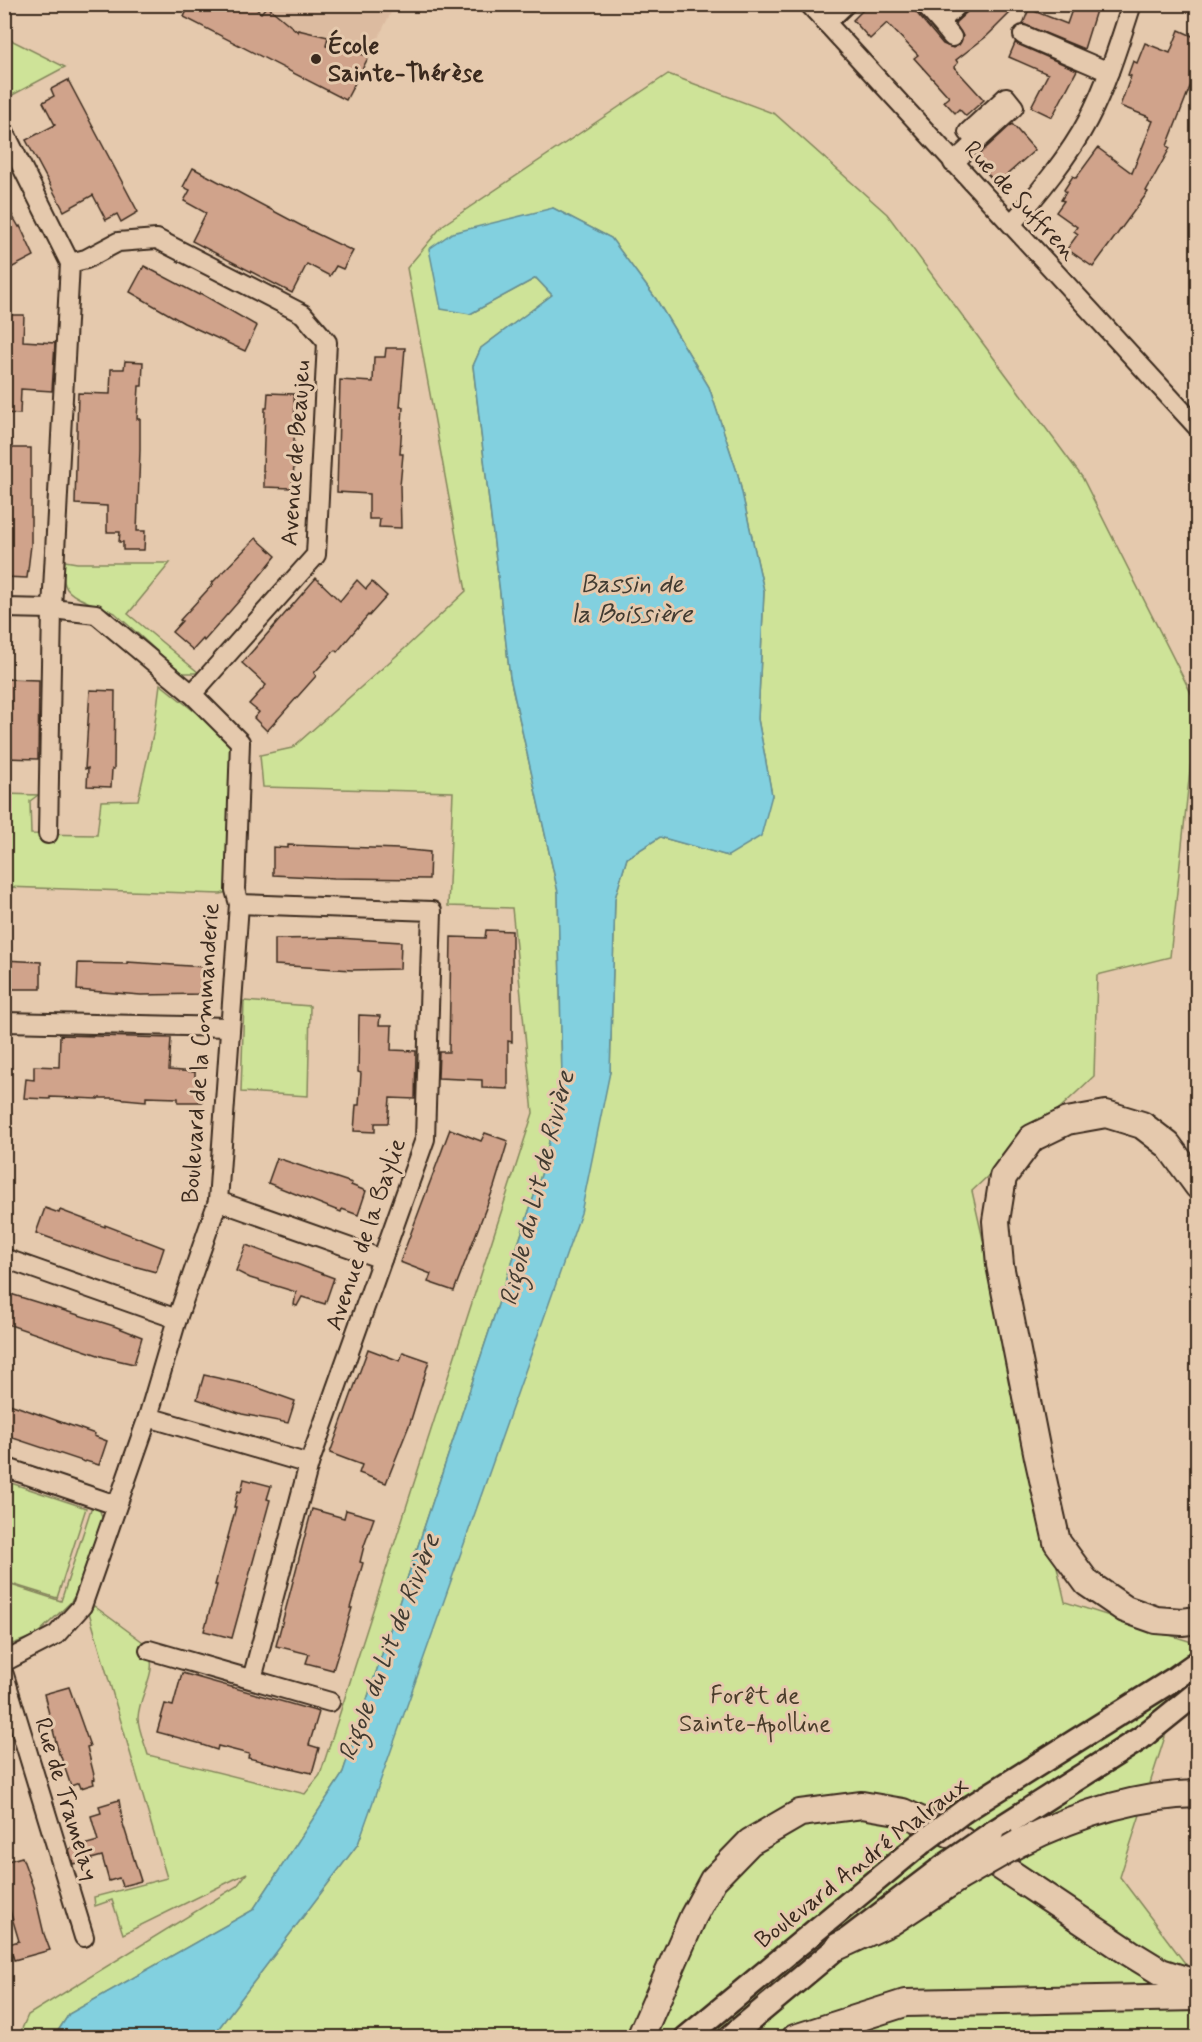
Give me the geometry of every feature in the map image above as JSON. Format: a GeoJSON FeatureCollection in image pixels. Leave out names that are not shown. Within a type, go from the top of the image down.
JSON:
{"type":"FeatureCollection","features":[{"type":"Feature","properties":{"kind":"main road"},"geometry":{"type":"LineString","coordinates":[[1197,1186],[1168,1145],[1142,1125],[1106,1114],[1067,1121],[1032,1138],[1003,1177],[996,1221],[1002,1276],[1057,1542],[1087,1583],[1125,1609],[1156,1620],[1182,1622],[1197,1620]]}},
{"type":"Feature","properties":{"kind":"main road"},"geometry":{"type":"LineString","coordinates":[[839,1946],[891,1922],[951,1872],[1046,1830],[1095,1811],[1141,1800],[1197,1794]]}},
{"type":"Feature","properties":{"kind":"main road"},"geometry":{"type":"LineString","coordinates":[[640,2037],[693,1917],[713,1880],[750,1842],[800,1813],[862,1805],[903,1812],[955,1836],[1161,1972],[1197,1984]]}},
{"type":"Feature","properties":{"kind":"main road"},"geometry":{"type":"LineString","coordinates":[[795,2037],[905,2003],[1197,1997]]}},
{"type":"Feature","properties":{"kind":"street","name":"Rue de Suffren"},"geometry":{"type":"LineString","coordinates":[[809,4],[953,163],[1012,223],[1197,428]]}},
{"type":"Feature","properties":{"kind":"street"},"geometry":{"type":"LineString","coordinates":[[826,23],[846,4]]}},
{"type":"Feature","properties":{"kind":"street"},"geometry":{"type":"LineString","coordinates":[[924,4],[952,37]]}},
{"type":"Feature","properties":{"kind":"street"},"geometry":{"type":"LineString","coordinates":[[940,22],[959,4]]}},
{"type":"Feature","properties":{"kind":"street"},"geometry":{"type":"LineString","coordinates":[[1012,223],[1028,206],[1087,121],[1109,72],[1132,4]]}},
{"type":"Feature","properties":{"kind":"street"},"geometry":{"type":"LineString","coordinates":[[1023,35],[1109,72]]}},
{"type":"Feature","properties":{"kind":"street"},"geometry":{"type":"LineString","coordinates":[[4,131],[70,263],[52,609],[48,834]]}},
{"type":"Feature","properties":{"kind":"street"},"geometry":{"type":"LineString","coordinates":[[953,163],[976,142]]}},
{"type":"Feature","properties":{"kind":"street","name":"Avenue de Beaujeu"},"geometry":{"type":"LineString","coordinates":[[70,263],[86,259],[118,242],[157,239],[303,314],[327,342],[316,555],[192,694]]}},
{"type":"Feature","properties":{"kind":"street","name":"Boulevard de la Commanderie"},"geometry":{"type":"LineString","coordinates":[[4,608],[52,609],[96,614],[192,694],[240,742],[235,890],[238,904],[219,1201],[177,1318],[148,1417],[82,1606],[56,1635],[4,1662]]}},
{"type":"Feature","properties":{"kind":"street","name":"Avenue de la Baylie"},"geometry":{"type":"LineString","coordinates":[[238,904],[432,911],[425,1139],[309,1464],[252,1680]]}},
{"type":"Feature","properties":{"kind":"street"},"geometry":{"type":"LineString","coordinates":[[4,1022],[230,1026]]}},
{"type":"Feature","properties":{"kind":"street"},"geometry":{"type":"LineString","coordinates":[[219,1201],[382,1259]]}},
{"type":"Feature","properties":{"kind":"street"},"geometry":{"type":"LineString","coordinates":[[4,1258],[177,1318]]}},
{"type":"Feature","properties":{"kind":"street"},"geometry":{"type":"LineString","coordinates":[[148,1417],[309,1464]]}},
{"type":"Feature","properties":{"kind":"street"},"geometry":{"type":"LineString","coordinates":[[4,1467],[116,1505]]}},
{"type":"Feature","properties":{"kind":"street"},"geometry":{"type":"LineString","coordinates":[[149,1650],[330,1702]]}},
{"type":"Feature","properties":{"kind":"street","name":"Boulevard André Malraux"},"geometry":{"type":"LineString","coordinates":[[686,2037],[920,1844],[964,1811],[1174,1679],[1197,1662]]}},
{"type":"Feature","properties":{"kind":"street","name":"Rue de Tramelay"},"geometry":{"type":"LineString","coordinates":[[4,1675],[84,1937]]}},
{"type":"Feature","properties":{"kind":"street"},"geometry":{"type":"LineString","coordinates":[[951,1872],[992,1833],[1141,1738],[1197,1692]]}},
{"type":"Feature","properties":{"kind":"street"},"geometry":{"type":"LineString","coordinates":[[729,2037],[839,1946]]}},
{"type":"Feature","properties":{"kind":"shaded area","name":"École Sainte-Thérèse"},"geometry":{"type":"Polygon","coordinates":[[[190,5],[395,5],[346,100],[184,17],[190,5]]]}},
{"type":"Feature","properties":{"kind":"green space"},"geometry":{"type":"Polygon","coordinates":[[[5,37],[65,67],[5,99],[5,37]]]}},
{"type":"Feature","properties":{"kind":"green space","name":"Forêt de Sainte-Apolline"},"geometry":{"type":"Polygon","coordinates":[[[668,74],[775,114],[887,214],[1082,477],[1197,705],[1170,957],[1097,975],[1094,1076],[972,1191],[1065,1602],[1195,1643],[1120,1877],[1197,1979],[1197,2037],[212,2037],[358,1844],[610,1072],[615,898],[627,858],[660,837],[728,856],[772,796],[758,719],[764,591],[738,475],[709,387],[656,299],[611,238],[553,208],[470,314],[536,278],[552,295],[481,348],[473,366],[510,677],[558,892],[562,1078],[544,1166],[342,1775],[253,1910],[69,2014],[54,2037],[18,2038],[28,2015],[237,1886],[247,1873],[123,1934],[112,1900],[95,1906],[94,1897],[167,1878],[89,1612],[94,1606],[143,1642],[149,1652],[151,1670],[138,1718],[148,1755],[305,1794],[320,1775],[533,1113],[512,908],[448,906],[453,792],[263,787],[260,755],[292,748],[466,591],[407,268],[443,225],[668,74]]]}},
{"type":"Feature","properties":{"kind":"green space"},"geometry":{"type":"Polygon","coordinates":[[[65,561],[170,563],[128,614],[199,673],[181,673],[115,613],[87,602],[68,590],[64,582],[65,561]]]}},
{"type":"Feature","properties":{"kind":"green space"},"geometry":{"type":"Polygon","coordinates":[[[160,684],[227,739],[232,752],[229,891],[221,894],[5,887],[5,794],[38,795],[30,801],[31,834],[97,835],[101,801],[138,800],[154,730],[160,684]]]}},
{"type":"Feature","properties":{"kind":"green space"},"geometry":{"type":"Polygon","coordinates":[[[244,1001],[310,1006],[308,1096],[241,1092],[244,1001]]]}},
{"type":"Feature","properties":{"kind":"green space"},"geometry":{"type":"Polygon","coordinates":[[[5,1481],[86,1508],[57,1598],[5,1582],[5,1481]]]}},
{"type":"Feature","properties":{"kind":"green space"},"geometry":{"type":"Polygon","coordinates":[[[92,1506],[99,1508],[104,1523],[82,1585],[70,1603],[36,1635],[5,1647],[5,1583],[61,1601],[92,1506]]]}},
{"type":"Feature","properties":{"kind":"water","name":"Bassin de la Boissière"},"geometry":{"type":"Polygon","coordinates":[[[553,208],[611,238],[656,299],[709,387],[738,475],[764,591],[758,719],[772,795],[761,836],[728,856],[660,837],[627,858],[615,898],[610,1072],[581,1213],[358,1844],[212,2037],[54,2037],[69,2014],[253,1910],[342,1775],[544,1166],[562,1078],[558,892],[510,677],[473,366],[481,348],[552,295],[536,278],[470,314],[441,309],[429,249],[452,233],[553,208]]]}},
{"type":"Feature","properties":{"kind":"building","name":"École Sainte-Thérèse"},"geometry":{"type":"Polygon","coordinates":[[[190,4],[251,4],[261,13],[267,6],[298,32],[298,30],[328,37],[326,46],[369,56],[346,100],[184,17],[190,4]]]}},
{"type":"Feature","properties":{"kind":"building"},"geometry":{"type":"Polygon","coordinates":[[[869,4],[909,4],[943,44],[953,48],[959,45],[963,36],[955,23],[967,12],[970,4],[1019,4],[987,36],[956,60],[958,63],[954,67],[984,100],[966,116],[959,109],[955,113],[944,101],[949,97],[914,58],[918,55],[887,23],[870,39],[853,20],[869,4]]]}},
{"type":"Feature","properties":{"kind":"building"},"geometry":{"type":"Polygon","coordinates":[[[1074,4],[1098,4],[1084,49],[1023,24],[1029,9],[1067,24],[1074,4]]]}},
{"type":"Feature","properties":{"kind":"building"},"geometry":{"type":"Polygon","coordinates":[[[1179,30],[1197,38],[1197,69],[1167,146],[1170,148],[1146,191],[1148,192],[1093,267],[1067,249],[1078,234],[1074,231],[1077,227],[1056,212],[1064,201],[1061,200],[1066,192],[1064,190],[1073,176],[1076,178],[1098,148],[1132,173],[1153,121],[1148,119],[1149,117],[1120,106],[1131,76],[1128,75],[1133,61],[1137,63],[1145,43],[1170,53],[1179,30]]]}},
{"type":"Feature","properties":{"kind":"building"},"geometry":{"type":"Polygon","coordinates":[[[1015,43],[1077,70],[1052,117],[1031,107],[1048,74],[1009,57],[1015,43]]]}},
{"type":"Feature","properties":{"kind":"building"},"geometry":{"type":"Polygon","coordinates":[[[68,80],[138,212],[121,222],[117,214],[106,220],[93,195],[64,211],[26,140],[55,125],[43,102],[54,96],[51,89],[68,80]]]}},
{"type":"Feature","properties":{"kind":"building"},"geometry":{"type":"Polygon","coordinates":[[[1012,124],[1035,150],[1002,179],[1001,177],[995,182],[974,159],[1012,124]]]}},
{"type":"Feature","properties":{"kind":"building"},"geometry":{"type":"Polygon","coordinates":[[[193,168],[353,251],[343,269],[336,266],[330,276],[307,264],[292,293],[192,241],[206,213],[184,201],[190,190],[183,187],[193,168]]]}},
{"type":"Feature","properties":{"kind":"building"},"geometry":{"type":"Polygon","coordinates":[[[4,201],[20,226],[34,256],[11,268],[4,256],[4,201]]]}},
{"type":"Feature","properties":{"kind":"building"},"geometry":{"type":"Polygon","coordinates":[[[144,266],[199,295],[200,293],[257,326],[245,351],[184,323],[130,292],[144,266]]]}},
{"type":"Feature","properties":{"kind":"building"},"geometry":{"type":"Polygon","coordinates":[[[4,315],[24,315],[23,341],[55,343],[52,391],[21,389],[20,414],[4,413],[4,315]]]}},
{"type":"Feature","properties":{"kind":"building"},"geometry":{"type":"Polygon","coordinates":[[[386,348],[405,348],[400,407],[403,407],[400,454],[403,454],[400,486],[401,528],[379,527],[380,519],[369,519],[369,494],[337,492],[340,380],[373,382],[374,357],[385,357],[386,348]]]}},
{"type":"Feature","properties":{"kind":"building"},"geometry":{"type":"Polygon","coordinates":[[[125,361],[143,362],[137,419],[140,419],[140,450],[137,531],[145,531],[144,550],[123,550],[123,542],[119,542],[120,532],[107,532],[107,506],[75,504],[78,393],[110,394],[111,369],[124,369],[125,361]]]}},
{"type":"Feature","properties":{"kind":"building"},"geometry":{"type":"Polygon","coordinates":[[[268,393],[294,394],[293,456],[295,456],[292,488],[264,487],[265,408],[267,408],[268,393]]]}},
{"type":"Feature","properties":{"kind":"building"},"geometry":{"type":"Polygon","coordinates":[[[5,448],[31,448],[31,545],[27,578],[4,577],[5,448]]]}},
{"type":"Feature","properties":{"kind":"building"},"geometry":{"type":"Polygon","coordinates":[[[256,538],[276,556],[204,641],[203,639],[193,650],[172,632],[212,583],[256,538]]]}},
{"type":"Feature","properties":{"kind":"building"},"geometry":{"type":"Polygon","coordinates":[[[316,578],[340,601],[357,580],[366,589],[372,582],[387,596],[337,652],[335,650],[314,673],[316,676],[267,731],[254,718],[259,712],[249,704],[266,685],[242,663],[316,578]]]}},
{"type":"Feature","properties":{"kind":"building"},"geometry":{"type":"Polygon","coordinates":[[[4,679],[39,680],[38,759],[4,758],[4,679]]]}},
{"type":"Feature","properties":{"kind":"building"},"geometry":{"type":"Polygon","coordinates":[[[90,690],[115,691],[114,769],[112,769],[111,787],[87,786],[88,768],[85,769],[90,690]]]}},
{"type":"Feature","properties":{"kind":"building"},"geometry":{"type":"Polygon","coordinates":[[[288,845],[430,852],[429,879],[273,875],[273,847],[288,848],[288,845]]]}},
{"type":"Feature","properties":{"kind":"building"},"geometry":{"type":"Polygon","coordinates":[[[486,930],[512,931],[512,1042],[508,1041],[508,1089],[482,1088],[482,1080],[438,1078],[439,1052],[449,1052],[451,937],[485,938],[486,930]]]}},
{"type":"Feature","properties":{"kind":"building"},"geometry":{"type":"Polygon","coordinates":[[[338,938],[401,942],[400,969],[352,970],[275,965],[275,939],[338,938]]]}},
{"type":"Feature","properties":{"kind":"building"},"geometry":{"type":"Polygon","coordinates":[[[4,960],[41,962],[41,989],[4,989],[4,960]]]}},
{"type":"Feature","properties":{"kind":"building"},"geometry":{"type":"Polygon","coordinates":[[[127,962],[205,967],[204,994],[141,995],[77,990],[78,963],[127,964],[127,962]]]}},
{"type":"Feature","properties":{"kind":"building"},"geometry":{"type":"Polygon","coordinates":[[[359,1015],[380,1016],[379,1025],[392,1025],[391,1050],[416,1051],[415,1099],[390,1098],[388,1123],[375,1123],[375,1132],[354,1131],[356,1105],[359,1105],[361,1073],[358,1072],[359,1015]]]}},
{"type":"Feature","properties":{"kind":"building"},"geometry":{"type":"Polygon","coordinates":[[[60,1035],[171,1038],[169,1070],[195,1072],[195,1084],[202,1085],[202,1102],[178,1102],[178,1098],[146,1097],[146,1101],[114,1098],[24,1098],[26,1079],[34,1080],[34,1066],[59,1067],[60,1035]]]}},
{"type":"Feature","properties":{"kind":"building"},"geometry":{"type":"Polygon","coordinates":[[[450,1129],[481,1141],[485,1133],[508,1141],[494,1187],[454,1291],[428,1282],[431,1274],[400,1262],[450,1129]]]}},
{"type":"Feature","properties":{"kind":"building"},"geometry":{"type":"Polygon","coordinates":[[[277,1158],[352,1183],[351,1185],[366,1191],[358,1215],[342,1209],[341,1212],[268,1183],[277,1158]]]}},
{"type":"Feature","properties":{"kind":"building"},"geometry":{"type":"Polygon","coordinates":[[[45,1208],[59,1213],[60,1210],[105,1227],[105,1225],[164,1248],[156,1272],[111,1260],[36,1233],[45,1208]]]}},
{"type":"Feature","properties":{"kind":"building"},"geometry":{"type":"Polygon","coordinates":[[[246,1245],[334,1278],[325,1304],[302,1297],[297,1306],[294,1305],[296,1292],[250,1278],[236,1271],[246,1245]]]}},
{"type":"Feature","properties":{"kind":"building"},"geometry":{"type":"Polygon","coordinates":[[[4,1292],[142,1337],[134,1364],[104,1357],[4,1323],[4,1292]]]}},
{"type":"Feature","properties":{"kind":"building"},"geometry":{"type":"Polygon","coordinates":[[[368,1349],[400,1361],[403,1352],[429,1361],[410,1423],[386,1483],[359,1473],[362,1465],[330,1453],[368,1349]]]}},
{"type":"Feature","properties":{"kind":"building"},"geometry":{"type":"Polygon","coordinates":[[[204,1375],[250,1385],[295,1401],[288,1423],[242,1414],[197,1399],[204,1375]]]}},
{"type":"Feature","properties":{"kind":"building"},"geometry":{"type":"Polygon","coordinates":[[[4,1402],[95,1434],[94,1436],[107,1441],[99,1465],[4,1435],[4,1402]]]}},
{"type":"Feature","properties":{"kind":"building"},"geometry":{"type":"Polygon","coordinates":[[[244,1479],[271,1486],[267,1499],[270,1500],[232,1638],[204,1631],[236,1507],[234,1507],[238,1491],[241,1492],[244,1479]]]}},
{"type":"Feature","properties":{"kind":"building"},"geometry":{"type":"Polygon","coordinates":[[[312,1509],[344,1518],[346,1510],[374,1518],[364,1546],[360,1562],[363,1563],[350,1608],[352,1608],[333,1670],[306,1663],[309,1654],[276,1646],[312,1509]]]}},
{"type":"Feature","properties":{"kind":"building"},"geometry":{"type":"Polygon","coordinates":[[[182,1673],[319,1712],[309,1745],[319,1748],[312,1773],[248,1758],[249,1754],[218,1746],[217,1750],[157,1732],[165,1704],[173,1706],[182,1673]]]}},
{"type":"Feature","properties":{"kind":"building"},"geometry":{"type":"Polygon","coordinates":[[[69,1687],[90,1746],[87,1747],[95,1779],[94,1784],[81,1788],[79,1783],[71,1786],[59,1754],[44,1694],[69,1687]]]}},
{"type":"Feature","properties":{"kind":"building"},"geometry":{"type":"Polygon","coordinates":[[[119,1800],[123,1824],[141,1881],[122,1886],[119,1878],[109,1881],[102,1856],[73,1864],[69,1849],[98,1841],[91,1816],[101,1813],[99,1806],[119,1800]]]}},
{"type":"Feature","properties":{"kind":"building"},"geometry":{"type":"Polygon","coordinates":[[[22,1857],[33,1887],[50,1950],[14,1960],[9,1944],[19,1941],[10,1911],[7,1912],[4,1904],[4,1862],[22,1857]]]}},
{"type":"Feature","properties":{"kind":"place","name":"École Sainte-Thérèse"},"geometry":{"type":"Point","coordinates":[316,59]}},
{"type":"Feature","properties":{"kind":"water label","name":"Rigole du Lit de Rivière"},"geometry":{"type":"Point","coordinates":[536,1188]}},
{"type":"Feature","properties":{"kind":"water label","name":"Rigole du Lit de Rivière"},"geometry":{"type":"Point","coordinates":[388,1647]}}]}
